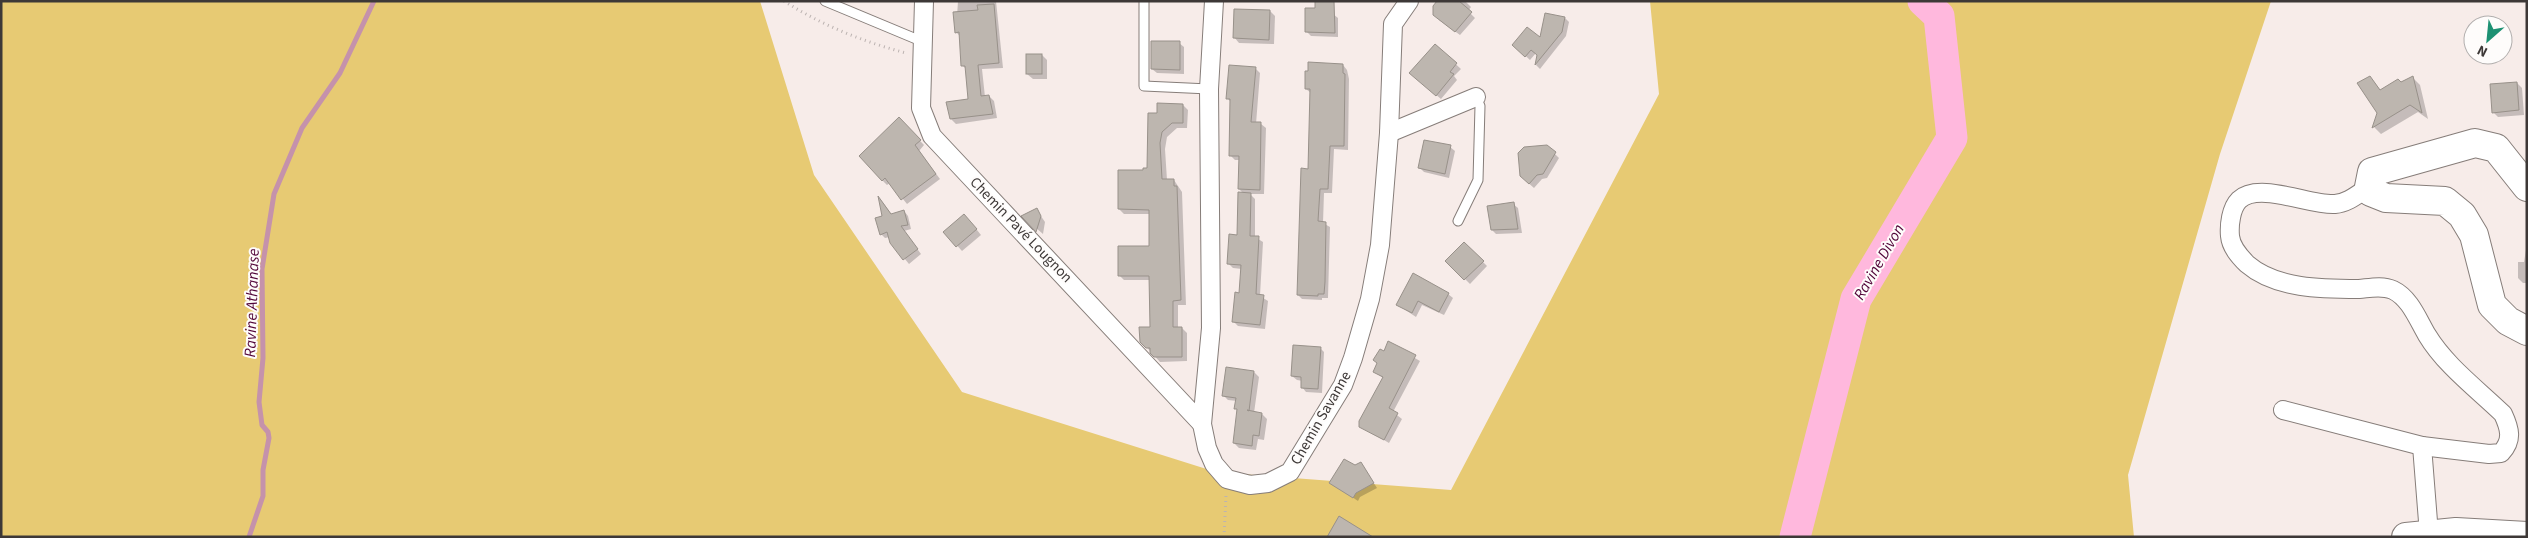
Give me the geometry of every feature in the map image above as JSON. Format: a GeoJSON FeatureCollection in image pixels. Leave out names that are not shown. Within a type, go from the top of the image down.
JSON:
{"type":"FeatureCollection","features":[{"type":"Feature","properties":{"kind":"main road"},"geometry":{"type":"LineString","coordinates":[[2527,187],[2496,148],[2474,144],[2372,172],[2368,187],[2371,192],[2386,198],[2445,201],[2462,215],[2474,235],[2492,304],[2508,321],[2527,331]]}},
{"type":"Feature","properties":{"kind":"main road"},"geometry":{"type":"LineString","coordinates":[[2418,535],[2456,532],[2527,536]]}},
{"type":"Feature","properties":{"kind":"street","name":"Chemin Pavé Lougnon"},"geometry":{"type":"LineString","coordinates":[[924,1],[921,41],[921,108],[932,136],[1202,424]]}},
{"type":"Feature","properties":{"kind":"street"},"geometry":{"type":"LineString","coordinates":[[1214,1],[1208,89],[1211,328],[1202,424],[1207,448],[1214,464],[1228,479]]}},
{"type":"Feature","properties":{"kind":"street","name":"Chemin Savanne"},"geometry":{"type":"LineString","coordinates":[[1228,479],[1250,485],[1268,483],[1290,472],[1343,385],[1354,358],[1364,323],[1378,254],[1389,133],[1393,24],[1409,1]]}},
{"type":"Feature","properties":{"kind":"street"},"geometry":{"type":"LineString","coordinates":[[1389,133],[1476,98]]}},
{"type":"Feature","properties":{"kind":"street"},"geometry":{"type":"LineString","coordinates":[[2283,410],[2422,446],[2489,454],[2501,453],[2508,446],[2510,437],[2509,425],[2503,414],[2439,351],[2416,314],[2404,299],[2393,290],[2380,287],[2336,289],[2277,282],[2264,277],[2239,256],[2230,242],[2229,229],[2232,213],[2238,200],[2248,194],[2266,194],[2334,204],[2348,201],[2368,187]]}},
{"type":"Feature","properties":{"kind":"street"},"geometry":{"type":"LineString","coordinates":[[2418,535],[2422,446]]}},
{"type":"Feature","properties":{"kind":"lane"},"geometry":{"type":"LineString","coordinates":[[826,1],[921,41]]}},
{"type":"Feature","properties":{"kind":"lane"},"geometry":{"type":"LineString","coordinates":[[1144,1],[1144,86],[1208,89]]}},
{"type":"Feature","properties":{"kind":"lane"},"geometry":{"type":"LineString","coordinates":[[1458,221],[1478,180],[1480,106],[1476,98]]}},
{"type":"Feature","properties":{"kind":"path"},"geometry":{"type":"LineString","coordinates":[[784,1],[803,14],[875,45],[911,54],[922,62]]}},
{"type":"Feature","properties":{"kind":"path"},"geometry":{"type":"LineString","coordinates":[[1224,537],[1228,479]]}},
{"type":"Feature","properties":{"kind":"shaded area"},"geometry":{"type":"Polygon","coordinates":[[[1,1],[760,1],[814,175],[962,392],[1216,472],[1451,490],[1659,94],[1650,1],[2271,1],[2220,154],[2128,475],[2134,537],[1,537],[1,1]]]}},
{"type":"Feature","properties":{"kind":"building"},"geometry":{"type":"Polygon","coordinates":[[[1315,1],[1334,1],[1335,33],[1305,32],[1305,8],[1315,8],[1315,1]]]}},
{"type":"Feature","properties":{"kind":"building"},"geometry":{"type":"Polygon","coordinates":[[[1437,1],[1459,1],[1472,12],[1455,32],[1433,15],[1433,6],[1437,1]]]}},
{"type":"Feature","properties":{"kind":"building"},"geometry":{"type":"Polygon","coordinates":[[[994,4],[999,63],[978,65],[981,96],[989,95],[993,114],[950,119],[946,102],[968,99],[965,66],[961,66],[959,32],[955,33],[953,12],[978,10],[977,5],[994,4]]]}},
{"type":"Feature","properties":{"kind":"building"},"geometry":{"type":"Polygon","coordinates":[[[1234,9],[1270,10],[1269,40],[1233,38],[1234,9]]]}},
{"type":"Feature","properties":{"kind":"building"},"geometry":{"type":"Polygon","coordinates":[[[1545,13],[1565,17],[1562,32],[1535,65],[1537,55],[1531,50],[1525,57],[1512,45],[1527,27],[1540,37],[1545,13]]]}},
{"type":"Feature","properties":{"kind":"building"},"geometry":{"type":"Polygon","coordinates":[[[1151,41],[1180,41],[1180,70],[1151,69],[1151,41]]]}},
{"type":"Feature","properties":{"kind":"building"},"geometry":{"type":"Polygon","coordinates":[[[1435,44],[1457,63],[1450,72],[1454,74],[1436,96],[1409,73],[1435,44]]]}},
{"type":"Feature","properties":{"kind":"building"},"geometry":{"type":"Polygon","coordinates":[[[1026,54],[1042,54],[1042,74],[1026,74],[1026,54]]]}},
{"type":"Feature","properties":{"kind":"building"},"geometry":{"type":"Polygon","coordinates":[[[1308,62],[1343,64],[1343,73],[1345,74],[1344,146],[1330,146],[1328,189],[1320,189],[1318,221],[1326,222],[1325,282],[1324,294],[1318,294],[1318,296],[1297,295],[1301,168],[1308,169],[1310,89],[1305,89],[1305,71],[1308,71],[1308,62]]]}},
{"type":"Feature","properties":{"kind":"building"},"geometry":{"type":"Polygon","coordinates":[[[1229,65],[1256,67],[1251,122],[1261,122],[1260,190],[1238,189],[1239,156],[1229,156],[1230,99],[1226,99],[1229,65]]]}},
{"type":"Feature","properties":{"kind":"building"},"geometry":{"type":"Polygon","coordinates":[[[2370,76],[2380,90],[2398,79],[2401,82],[2413,76],[2422,113],[2410,105],[2372,128],[2377,113],[2357,83],[2370,76]]]}},
{"type":"Feature","properties":{"kind":"building"},"geometry":{"type":"Polygon","coordinates":[[[2517,82],[2519,110],[2492,113],[2490,84],[2517,82]]]}},
{"type":"Feature","properties":{"kind":"building"},"geometry":{"type":"Polygon","coordinates":[[[1157,103],[1183,104],[1183,123],[1172,123],[1162,132],[1160,143],[1162,179],[1174,179],[1174,186],[1177,186],[1181,300],[1173,301],[1173,327],[1182,327],[1182,357],[1154,357],[1150,353],[1150,348],[1146,348],[1140,342],[1139,327],[1150,327],[1149,276],[1118,276],[1118,246],[1149,246],[1149,210],[1118,209],[1118,170],[1143,170],[1143,168],[1147,168],[1148,113],[1157,113],[1157,103]]]}},
{"type":"Feature","properties":{"kind":"building"},"geometry":{"type":"Polygon","coordinates":[[[899,117],[921,140],[915,145],[936,174],[901,200],[885,178],[882,181],[859,156],[899,117]]]}},
{"type":"Feature","properties":{"kind":"building"},"geometry":{"type":"Polygon","coordinates":[[[1424,140],[1451,145],[1445,174],[1418,168],[1424,140]]]}},
{"type":"Feature","properties":{"kind":"building"},"geometry":{"type":"Polygon","coordinates":[[[1547,145],[1556,152],[1543,174],[1537,175],[1529,184],[1520,176],[1518,153],[1524,147],[1547,145]]]}},
{"type":"Feature","properties":{"kind":"building"},"geometry":{"type":"Polygon","coordinates":[[[1238,192],[1251,193],[1250,236],[1259,236],[1256,294],[1264,295],[1260,325],[1232,322],[1235,292],[1239,293],[1241,265],[1227,264],[1229,234],[1237,235],[1238,192]]]}},
{"type":"Feature","properties":{"kind":"building"},"geometry":{"type":"Polygon","coordinates":[[[878,196],[891,214],[904,210],[908,225],[901,226],[918,249],[903,260],[890,243],[887,232],[880,235],[875,218],[882,216],[878,196]]]}},
{"type":"Feature","properties":{"kind":"building"},"geometry":{"type":"Polygon","coordinates":[[[1514,202],[1518,229],[1491,230],[1487,206],[1514,202]]]}},
{"type":"Feature","properties":{"kind":"building"},"geometry":{"type":"Polygon","coordinates":[[[1037,208],[1041,216],[1036,232],[1021,216],[1037,208]]]}},
{"type":"Feature","properties":{"kind":"building"},"geometry":{"type":"Polygon","coordinates":[[[964,214],[977,229],[956,247],[943,232],[964,214]]]}},
{"type":"Feature","properties":{"kind":"building"},"geometry":{"type":"Polygon","coordinates":[[[1464,242],[1484,261],[1464,280],[1445,261],[1464,242]]]}},
{"type":"Feature","properties":{"kind":"building"},"geometry":{"type":"Polygon","coordinates":[[[1413,273],[1449,293],[1439,312],[1418,301],[1412,313],[1396,305],[1413,273]]]}},
{"type":"Feature","properties":{"kind":"building"},"geometry":{"type":"Polygon","coordinates":[[[1388,341],[1416,355],[1389,408],[1398,413],[1384,440],[1359,427],[1359,421],[1383,377],[1373,372],[1377,363],[1373,360],[1380,349],[1384,351],[1388,341]]]}},
{"type":"Feature","properties":{"kind":"building"},"geometry":{"type":"Polygon","coordinates":[[[1293,345],[1321,347],[1318,389],[1301,388],[1301,377],[1291,376],[1293,345]]]}},
{"type":"Feature","properties":{"kind":"building"},"geometry":{"type":"Polygon","coordinates":[[[1226,367],[1254,371],[1249,410],[1262,413],[1259,436],[1253,435],[1252,446],[1233,443],[1237,409],[1234,409],[1236,398],[1222,396],[1226,367]]]}},
{"type":"Feature","properties":{"kind":"building"},"geometry":{"type":"Polygon","coordinates":[[[1344,459],[1355,465],[1361,462],[1374,483],[1356,493],[1353,498],[1329,483],[1344,459]]]}},
{"type":"Feature","properties":{"kind":"building"},"geometry":{"type":"Polygon","coordinates":[[[1339,516],[1373,537],[1327,537],[1339,516]]]}},
{"type":"Feature","properties":{"kind":"waterway","name":"Ravine Athanase"},"geometry":{"type":"LineString","coordinates":[[249,537],[263,496],[263,470],[269,438],[268,432],[262,425],[259,402],[263,358],[262,269],[274,194],[302,128],[340,73],[374,1]]}},
{"type":"Feature","properties":{"kind":"waterway","name":"Ravine Divon"},"geometry":{"type":"LineString","coordinates":[[1795,537],[1856,299],[1952,138],[1939,16],[1923,1]]}}]}
